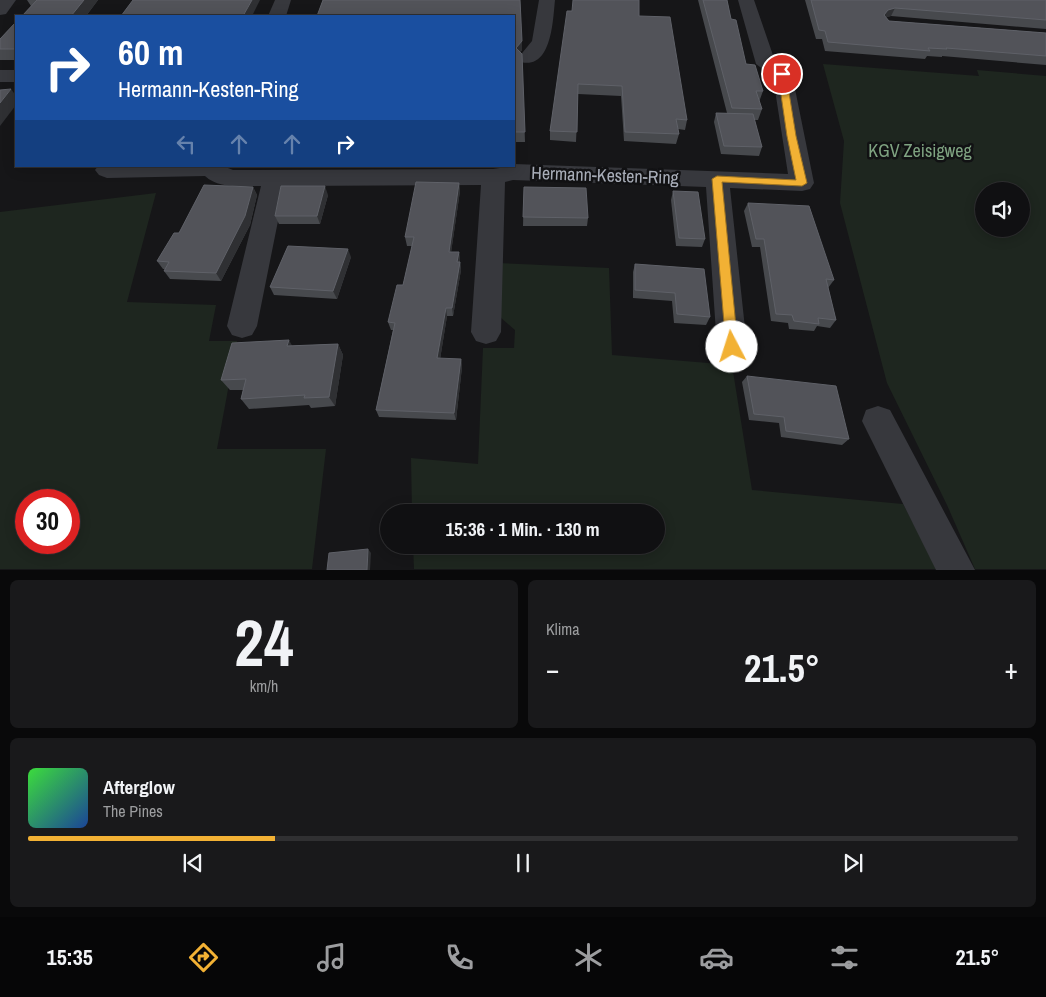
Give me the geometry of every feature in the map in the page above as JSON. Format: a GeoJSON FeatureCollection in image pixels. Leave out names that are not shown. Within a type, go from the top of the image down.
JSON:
{"type":"FeatureCollection","features":[{"type":"Feature","properties":{"kind":"street"},"geometry":{"type":"LineString","coordinates":[[0,10],[8,0]]}},
{"type":"Feature","properties":{"kind":"street"},"geometry":{"type":"LineString","coordinates":[[277,15],[283,0]]}},
{"type":"Feature","properties":{"kind":"street"},"geometry":{"type":"LineString","coordinates":[[528,58],[541,42],[547,0]]}},
{"type":"Feature","properties":{"kind":"street","name":"Hermann-Kesten-Ring"},"geometry":{"type":"LineString","coordinates":[[209,167],[218,175],[233,178],[493,177],[513,172],[802,183],[782,74],[766,64],[746,0]]}},
{"type":"Feature","properties":{"kind":"street"},"geometry":{"type":"LineString","coordinates":[[0,76],[15,76]]}},
{"type":"Feature","properties":{"kind":"street"},"geometry":{"type":"LineString","coordinates":[[107,170],[209,167]]}},
{"type":"Feature","properties":{"kind":"street"},"geometry":{"type":"LineString","coordinates":[[486,332],[493,177]]}},
{"type":"Feature","properties":{"kind":"street"},"geometry":{"type":"LineString","coordinates":[[242,326],[275,178]]}},
{"type":"Feature","properties":{"kind":"street"},"geometry":{"type":"LineString","coordinates":[[717,179],[732,347]]}},
{"type":"Feature","properties":{"kind":"street"},"geometry":{"type":"LineString","coordinates":[[878,421],[956,570]]}},
{"type":"Feature","properties":{"kind":"green space","name":"KGV Zeisigweg"},"geometry":{"type":"Polygon","coordinates":[[[823,64],[979,76],[977,70],[1046,76],[1046,569],[975,569],[947,505],[887,383],[840,203],[844,141],[823,64]]]}},
{"type":"Feature","properties":{"kind":"green space"},"geometry":{"type":"Polygon","coordinates":[[[156,193],[127,302],[216,305],[209,341],[237,341],[217,449],[326,449],[312,569],[0,569],[0,212],[156,193]]]}},
{"type":"Feature","properties":{"kind":"green space"},"geometry":{"type":"Polygon","coordinates":[[[498,263],[609,268],[612,355],[732,365],[752,490],[903,504],[938,569],[414,569],[413,554],[665,554],[665,504],[412,504],[411,458],[478,464],[483,348],[514,348],[515,330],[500,317],[498,263]]]}},
{"type":"Feature","properties":{"kind":"building"},"geometry":{"type":"Polygon","coordinates":[[[37,0],[84,0],[72,15],[23,15],[37,0]]]}},
{"type":"Feature","properties":{"kind":"building"},"geometry":{"type":"Polygon","coordinates":[[[133,0],[252,0],[244,15],[122,15],[133,0]]]}},
{"type":"Feature","properties":{"kind":"building"},"geometry":{"type":"Polygon","coordinates":[[[323,0],[520,0],[522,41],[516,48],[522,54],[525,132],[515,132],[515,15],[317,15],[323,0]]]}},
{"type":"Feature","properties":{"kind":"building"},"geometry":{"type":"Polygon","coordinates":[[[573,0],[639,0],[639,16],[670,17],[687,120],[676,119],[679,134],[625,132],[622,86],[578,84],[577,132],[550,131],[567,11],[572,11],[573,0]]]}},
{"type":"Feature","properties":{"kind":"building"},"geometry":{"type":"Polygon","coordinates":[[[703,0],[727,0],[731,19],[736,20],[746,64],[755,65],[763,91],[756,91],[762,109],[732,108],[703,0]]]}},
{"type":"Feature","properties":{"kind":"building"},"geometry":{"type":"Polygon","coordinates":[[[811,0],[1046,0],[1046,20],[895,8],[888,10],[884,15],[889,21],[1046,33],[1046,56],[946,48],[928,48],[930,51],[828,42],[825,31],[819,30],[811,0]]]}},
{"type":"Feature","properties":{"kind":"building"},"geometry":{"type":"Polygon","coordinates":[[[15,23],[15,49],[0,49],[0,39],[15,23]]]}},
{"type":"Feature","properties":{"kind":"building"},"geometry":{"type":"Polygon","coordinates":[[[11,89],[0,103],[0,90],[11,89]]]}},
{"type":"Feature","properties":{"kind":"building"},"geometry":{"type":"Polygon","coordinates":[[[716,113],[753,114],[762,147],[724,146],[716,113]]]}},
{"type":"Feature","properties":{"kind":"building"},"geometry":{"type":"Polygon","coordinates":[[[416,182],[459,183],[449,252],[459,252],[457,262],[460,262],[452,308],[446,308],[437,358],[461,359],[454,413],[376,410],[395,323],[388,322],[397,285],[403,285],[414,237],[405,237],[416,182]]]}},
{"type":"Feature","properties":{"kind":"building"},"geometry":{"type":"Polygon","coordinates":[[[204,185],[253,187],[245,216],[216,273],[164,271],[169,262],[157,261],[174,233],[179,233],[204,185]]]}},
{"type":"Feature","properties":{"kind":"building"},"geometry":{"type":"Polygon","coordinates":[[[281,186],[325,186],[317,216],[275,216],[281,186]]]}},
{"type":"Feature","properties":{"kind":"building"},"geometry":{"type":"Polygon","coordinates":[[[524,187],[586,188],[588,218],[523,217],[524,187]]]}},
{"type":"Feature","properties":{"kind":"building"},"geometry":{"type":"Polygon","coordinates":[[[673,191],[698,192],[705,239],[679,238],[673,191]]]}},
{"type":"Feature","properties":{"kind":"building"},"geometry":{"type":"Polygon","coordinates":[[[748,203],[809,206],[834,280],[826,279],[836,320],[818,318],[819,324],[794,321],[792,315],[776,314],[764,239],[756,239],[748,203]]]}},
{"type":"Feature","properties":{"kind":"building"},"geometry":{"type":"Polygon","coordinates":[[[288,246],[348,249],[333,291],[270,287],[288,246]]]}},
{"type":"Feature","properties":{"kind":"building"},"geometry":{"type":"Polygon","coordinates":[[[635,264],[704,269],[710,317],[677,314],[675,293],[635,290],[635,264]]]}},
{"type":"Feature","properties":{"kind":"building"},"geometry":{"type":"Polygon","coordinates":[[[289,340],[287,346],[338,344],[329,397],[304,398],[305,395],[241,399],[246,379],[221,380],[232,343],[289,340]]]}},
{"type":"Feature","properties":{"kind":"building"},"geometry":{"type":"Polygon","coordinates":[[[747,376],[836,386],[849,439],[786,431],[784,417],[754,414],[747,376]]]}},
{"type":"Feature","properties":{"kind":"building"},"geometry":{"type":"Polygon","coordinates":[[[368,549],[367,570],[327,570],[329,553],[368,549]]]}},
{"type":"Feature","properties":{"kind":"route"},"geometry":{"type":"LineString","coordinates":[[732,347],[717,179],[802,183],[782,74]]}}]}
